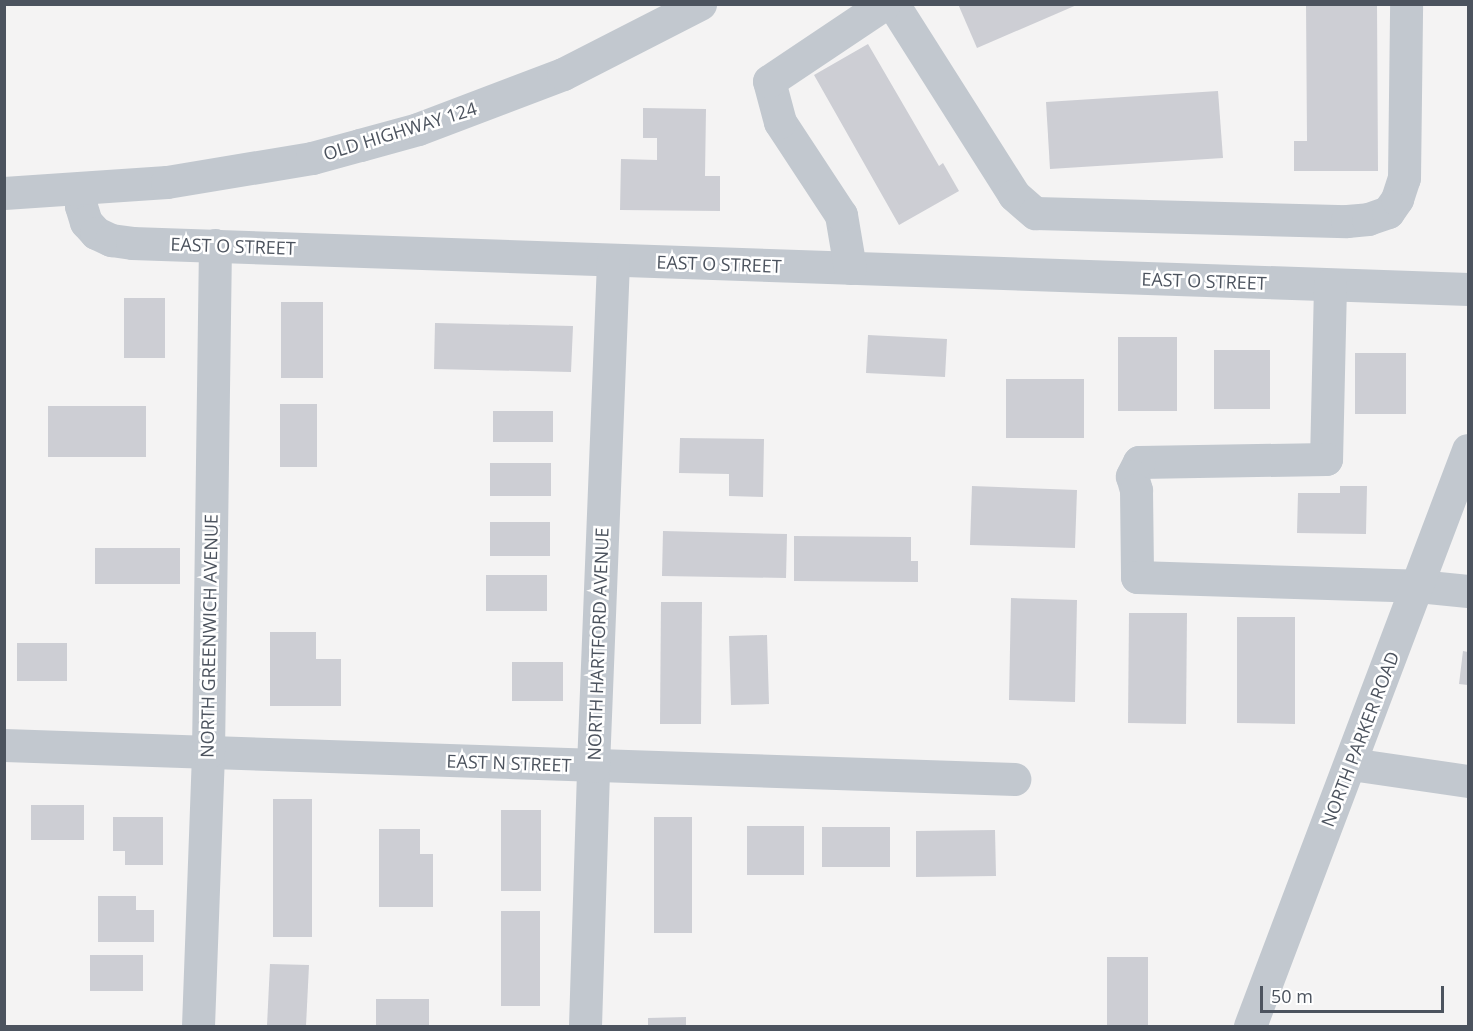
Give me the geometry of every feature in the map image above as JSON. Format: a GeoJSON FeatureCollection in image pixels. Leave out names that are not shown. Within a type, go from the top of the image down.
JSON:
{"type":"FeatureCollection","features":[{"type":"Feature","properties":{"kind":"street","name":"OLD HIGHWAY 124"},"geometry":{"type":"LineString","coordinates":[[81,188],[167,182],[312,158],[418,129],[563,74],[642,37],[700,4]]}},
{"type":"Feature","properties":{"kind":"street"},"geometry":{"type":"LineString","coordinates":[[850,268],[841,215],[780,122],[769,81],[884,4]]}},
{"type":"Feature","properties":{"kind":"street"},"geometry":{"type":"LineString","coordinates":[[892,4],[1014,195],[1035,213],[1347,221],[1368,219],[1388,212],[1397,200],[1404,178],[1406,4]]}},
{"type":"Feature","properties":{"kind":"street"},"geometry":{"type":"LineString","coordinates":[[4,193],[81,188]]}},
{"type":"Feature","properties":{"kind":"street","name":"EAST O STREET"},"geometry":{"type":"LineString","coordinates":[[81,188],[81,206],[86,222],[96,232],[111,240],[613,261],[1468,290]]}},
{"type":"Feature","properties":{"kind":"street","name":"NORTH GREENWICH AVENUE"},"geometry":{"type":"LineString","coordinates":[[198,1026],[208,752],[215,245]]}},
{"type":"Feature","properties":{"kind":"street","name":"NORTH HARTFORD AVENUE"},"geometry":{"type":"LineString","coordinates":[[585,1026],[613,261]]}},
{"type":"Feature","properties":{"kind":"street"},"geometry":{"type":"LineString","coordinates":[[1330,285],[1326,459],[1140,462],[1132,476],[1136,490],[1137,578],[1418,586],[1468,591]]}},
{"type":"Feature","properties":{"kind":"street","name":"NORTH PARKER ROAD"},"geometry":{"type":"LineString","coordinates":[[1250,1026],[1468,450]]}},
{"type":"Feature","properties":{"kind":"street","name":"EAST N STREET"},"geometry":{"type":"LineString","coordinates":[[4,745],[1014,779]]}},
{"type":"Feature","properties":{"kind":"street"},"geometry":{"type":"LineString","coordinates":[[1351,764],[1468,781]]}},
{"type":"Feature","properties":{"kind":"building"},"geometry":{"type":"Polygon","coordinates":[[[958,4],[1079,4],[977,48],[958,4]]]}},
{"type":"Feature","properties":{"kind":"building"},"geometry":{"type":"Polygon","coordinates":[[[1306,4],[1377,4],[1378,171],[1294,171],[1294,141],[1307,141],[1306,4]]]}},
{"type":"Feature","properties":{"kind":"building"},"geometry":{"type":"Polygon","coordinates":[[[868,44],[939,166],[943,163],[959,191],[899,225],[814,75],[868,44]]]}},
{"type":"Feature","properties":{"kind":"building"},"geometry":{"type":"Polygon","coordinates":[[[1218,91],[1223,158],[1050,169],[1046,102],[1218,91]]]}},
{"type":"Feature","properties":{"kind":"building"},"geometry":{"type":"Polygon","coordinates":[[[643,108],[706,109],[705,176],[720,176],[720,211],[620,210],[621,159],[657,160],[657,138],[643,138],[643,108]]]}},
{"type":"Feature","properties":{"kind":"building"},"geometry":{"type":"Polygon","coordinates":[[[124,298],[165,298],[165,358],[124,358],[124,298]]]}},
{"type":"Feature","properties":{"kind":"building"},"geometry":{"type":"Polygon","coordinates":[[[281,302],[323,302],[323,378],[281,378],[281,302]]]}},
{"type":"Feature","properties":{"kind":"building"},"geometry":{"type":"Polygon","coordinates":[[[435,323],[573,326],[571,372],[434,369],[435,323]]]}},
{"type":"Feature","properties":{"kind":"building"},"geometry":{"type":"Polygon","coordinates":[[[868,335],[947,339],[945,377],[866,373],[868,335]]]}},
{"type":"Feature","properties":{"kind":"building"},"geometry":{"type":"Polygon","coordinates":[[[1118,337],[1177,337],[1177,411],[1118,411],[1118,337]]]}},
{"type":"Feature","properties":{"kind":"building"},"geometry":{"type":"Polygon","coordinates":[[[1214,350],[1270,350],[1270,409],[1214,409],[1214,350]]]}},
{"type":"Feature","properties":{"kind":"building"},"geometry":{"type":"Polygon","coordinates":[[[1355,353],[1406,353],[1406,414],[1355,414],[1355,353]]]}},
{"type":"Feature","properties":{"kind":"building"},"geometry":{"type":"Polygon","coordinates":[[[1006,379],[1084,379],[1084,438],[1006,438],[1006,379]]]}},
{"type":"Feature","properties":{"kind":"building"},"geometry":{"type":"Polygon","coordinates":[[[280,404],[317,404],[317,467],[280,467],[280,404]]]}},
{"type":"Feature","properties":{"kind":"building"},"geometry":{"type":"Polygon","coordinates":[[[48,406],[146,406],[146,457],[48,457],[48,406]]]}},
{"type":"Feature","properties":{"kind":"building"},"geometry":{"type":"Polygon","coordinates":[[[493,411],[553,411],[553,442],[493,442],[493,411]]]}},
{"type":"Feature","properties":{"kind":"building"},"geometry":{"type":"Polygon","coordinates":[[[680,438],[764,439],[763,497],[729,496],[729,474],[679,473],[680,438]]]}},
{"type":"Feature","properties":{"kind":"building"},"geometry":{"type":"Polygon","coordinates":[[[490,463],[551,463],[551,496],[490,496],[490,463]]]}},
{"type":"Feature","properties":{"kind":"building"},"geometry":{"type":"Polygon","coordinates":[[[972,486],[1077,490],[1075,548],[970,545],[972,486]]]}},
{"type":"Feature","properties":{"kind":"building"},"geometry":{"type":"Polygon","coordinates":[[[1340,486],[1367,486],[1366,534],[1297,533],[1298,493],[1340,493],[1340,486]]]}},
{"type":"Feature","properties":{"kind":"building"},"geometry":{"type":"Polygon","coordinates":[[[490,522],[550,522],[550,556],[490,556],[490,522]]]}},
{"type":"Feature","properties":{"kind":"building"},"geometry":{"type":"Polygon","coordinates":[[[663,531],[787,534],[786,578],[662,576],[663,531]]]}},
{"type":"Feature","properties":{"kind":"building"},"geometry":{"type":"Polygon","coordinates":[[[794,536],[911,537],[911,561],[918,561],[918,582],[794,581],[794,536]]]}},
{"type":"Feature","properties":{"kind":"building"},"geometry":{"type":"Polygon","coordinates":[[[95,548],[180,548],[180,584],[95,584],[95,548]]]}},
{"type":"Feature","properties":{"kind":"building"},"geometry":{"type":"Polygon","coordinates":[[[486,575],[547,575],[547,611],[486,611],[486,575]]]}},
{"type":"Feature","properties":{"kind":"building"},"geometry":{"type":"Polygon","coordinates":[[[1011,598],[1077,600],[1075,702],[1009,700],[1011,598]]]}},
{"type":"Feature","properties":{"kind":"building"},"geometry":{"type":"Polygon","coordinates":[[[661,602],[702,602],[701,724],[660,724],[661,602]]]}},
{"type":"Feature","properties":{"kind":"building"},"geometry":{"type":"Polygon","coordinates":[[[1129,613],[1187,613],[1186,724],[1128,723],[1129,613]]]}},
{"type":"Feature","properties":{"kind":"building"},"geometry":{"type":"Polygon","coordinates":[[[1237,617],[1295,617],[1295,724],[1237,723],[1237,617]]]}},
{"type":"Feature","properties":{"kind":"building"},"geometry":{"type":"Polygon","coordinates":[[[270,632],[316,632],[316,659],[341,659],[341,706],[270,706],[270,632]]]}},
{"type":"Feature","properties":{"kind":"building"},"geometry":{"type":"Polygon","coordinates":[[[767,635],[769,704],[731,705],[729,636],[767,635]]]}},
{"type":"Feature","properties":{"kind":"building"},"geometry":{"type":"Polygon","coordinates":[[[17,643],[67,643],[67,681],[17,681],[17,643]]]}},
{"type":"Feature","properties":{"kind":"building"},"geometry":{"type":"Polygon","coordinates":[[[1463,651],[1468,652],[1468,685],[1459,684],[1463,651]]]}},
{"type":"Feature","properties":{"kind":"building"},"geometry":{"type":"Polygon","coordinates":[[[512,662],[563,662],[563,701],[512,701],[512,662]]]}},
{"type":"Feature","properties":{"kind":"building"},"geometry":{"type":"Polygon","coordinates":[[[273,799],[312,799],[312,937],[273,937],[273,799]]]}},
{"type":"Feature","properties":{"kind":"building"},"geometry":{"type":"Polygon","coordinates":[[[31,805],[84,805],[84,840],[31,840],[31,805]]]}},
{"type":"Feature","properties":{"kind":"building"},"geometry":{"type":"Polygon","coordinates":[[[501,810],[541,810],[541,891],[501,891],[501,810]]]}},
{"type":"Feature","properties":{"kind":"building"},"geometry":{"type":"Polygon","coordinates":[[[113,817],[163,817],[163,865],[125,865],[125,851],[113,851],[113,817]]]}},
{"type":"Feature","properties":{"kind":"building"},"geometry":{"type":"Polygon","coordinates":[[[654,817],[692,817],[692,933],[654,933],[654,817]]]}},
{"type":"Feature","properties":{"kind":"building"},"geometry":{"type":"Polygon","coordinates":[[[747,826],[804,826],[804,875],[747,875],[747,826]]]}},
{"type":"Feature","properties":{"kind":"building"},"geometry":{"type":"Polygon","coordinates":[[[822,827],[890,827],[890,867],[822,867],[822,827]]]}},
{"type":"Feature","properties":{"kind":"building"},"geometry":{"type":"Polygon","coordinates":[[[379,829],[420,829],[420,854],[433,854],[433,907],[379,907],[379,829]]]}},
{"type":"Feature","properties":{"kind":"building"},"geometry":{"type":"Polygon","coordinates":[[[995,830],[996,876],[916,877],[916,831],[995,830]]]}},
{"type":"Feature","properties":{"kind":"building"},"geometry":{"type":"Polygon","coordinates":[[[98,896],[136,896],[136,910],[154,910],[154,942],[98,942],[98,896]]]}},
{"type":"Feature","properties":{"kind":"building"},"geometry":{"type":"Polygon","coordinates":[[[501,911],[540,911],[540,1006],[501,1006],[501,911]]]}},
{"type":"Feature","properties":{"kind":"building"},"geometry":{"type":"Polygon","coordinates":[[[90,955],[143,955],[143,991],[90,991],[90,955]]]}},
{"type":"Feature","properties":{"kind":"building"},"geometry":{"type":"Polygon","coordinates":[[[1107,957],[1148,957],[1148,1026],[1107,1026],[1107,957]]]}},
{"type":"Feature","properties":{"kind":"building"},"geometry":{"type":"Polygon","coordinates":[[[270,964],[309,965],[306,1026],[267,1026],[270,964]]]}},
{"type":"Feature","properties":{"kind":"building"},"geometry":{"type":"Polygon","coordinates":[[[376,999],[429,999],[429,1026],[376,1026],[376,999]]]}},
{"type":"Feature","properties":{"kind":"building"},"geometry":{"type":"Polygon","coordinates":[[[686,1017],[686,1026],[648,1026],[648,1018],[686,1017]]]}}]}
